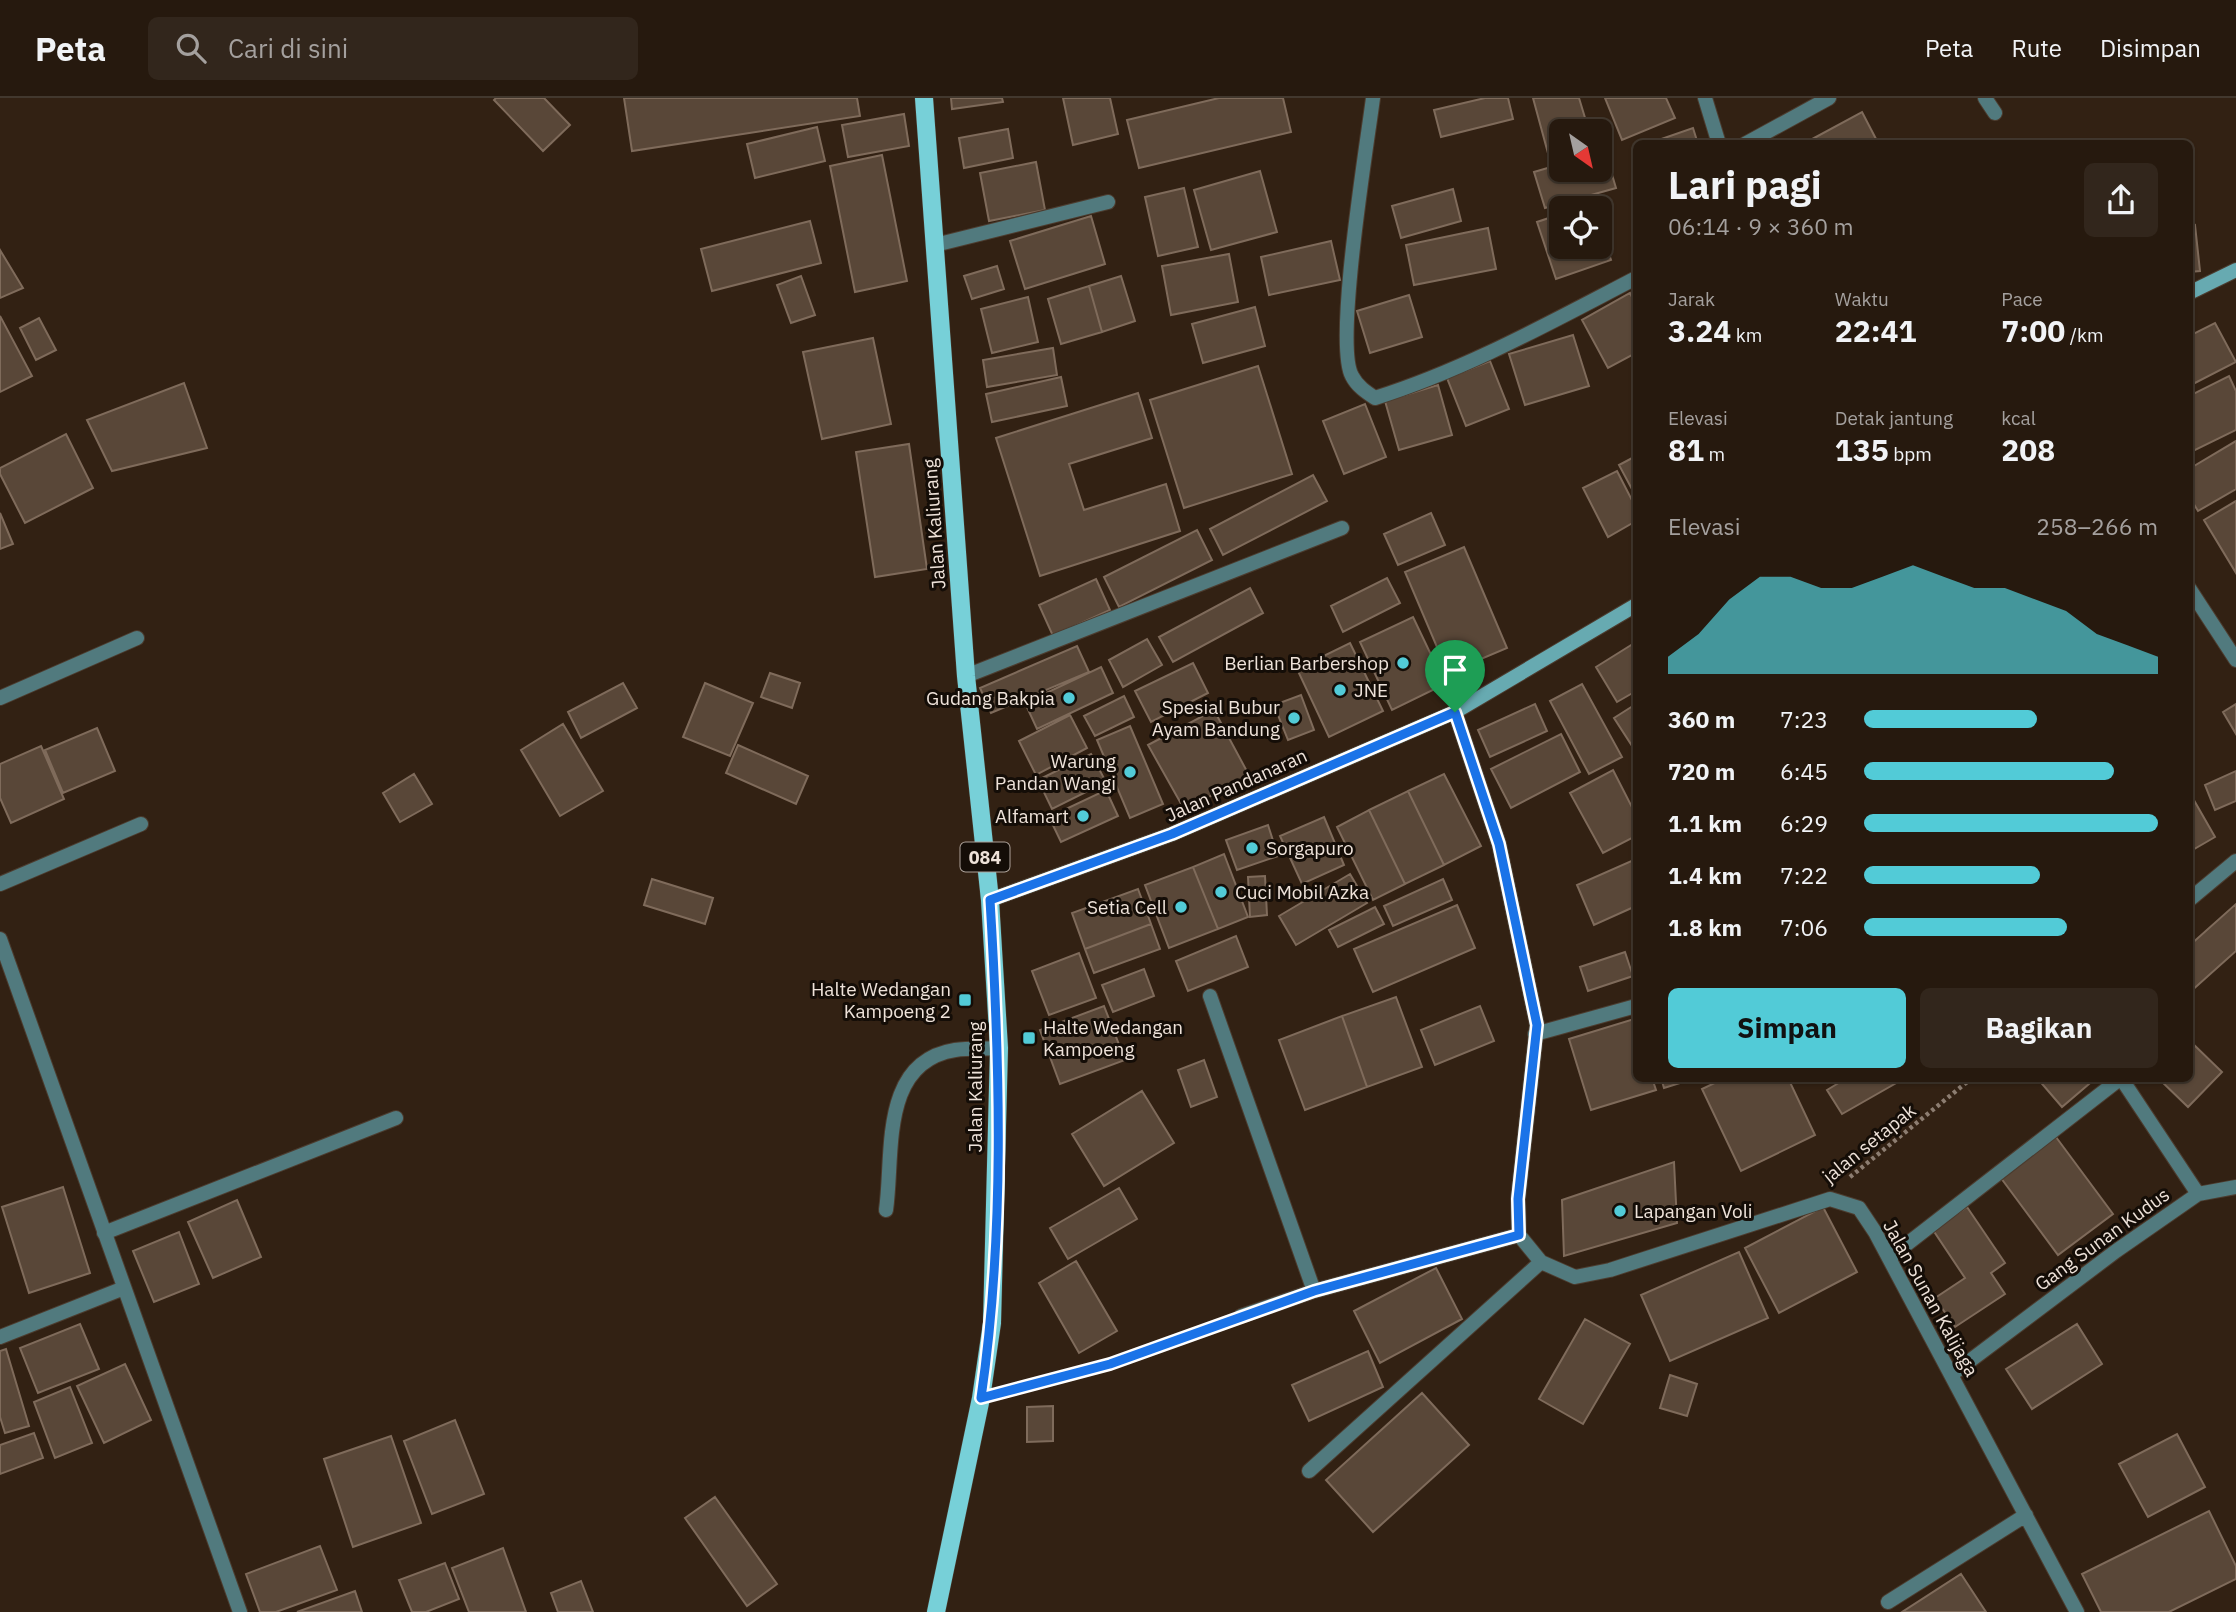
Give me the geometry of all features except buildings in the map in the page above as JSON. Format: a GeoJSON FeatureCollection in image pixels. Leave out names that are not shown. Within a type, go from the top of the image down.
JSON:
{"type":"FeatureCollection","features":[{"type":"Feature","properties":{"kind":"main road","name":"Jalan Kaliurang"},"geometry":{"type":"LineString","coordinates":[[924,98],[967,676],[990,900],[999,1048],[992,1323],[981,1398],[936,1612]]}},
{"type":"Feature","properties":{"kind":"main road"},"geometry":{"type":"LineString","coordinates":[[2193,291],[2236,270]]}},
{"type":"Feature","properties":{"kind":"main road","name":"Jalan Pandanaran"},"geometry":{"type":"LineString","coordinates":[[990,900],[1172,834],[1455,712],[1633,607]]}},
{"type":"Feature","properties":{"kind":"street"},"geometry":{"type":"LineString","coordinates":[[1373,98],[1345,333],[1350,374],[1361,388],[1375,398],[1422,383],[1633,279]]}},
{"type":"Feature","properties":{"kind":"street"},"geometry":{"type":"LineString","coordinates":[[1705,98],[1718,140]]}},
{"type":"Feature","properties":{"kind":"street"},"geometry":{"type":"LineString","coordinates":[[1752,140],[1829,98]]}},
{"type":"Feature","properties":{"kind":"street"},"geometry":{"type":"LineString","coordinates":[[1985,98],[1995,113]]}},
{"type":"Feature","properties":{"kind":"street"},"geometry":{"type":"LineString","coordinates":[[935,245],[1108,202]]}},
{"type":"Feature","properties":{"kind":"street"},"geometry":{"type":"LineString","coordinates":[[967,676],[1342,528]]}},
{"type":"Feature","properties":{"kind":"street"},"geometry":{"type":"LineString","coordinates":[[2193,594],[2236,660]]}},
{"type":"Feature","properties":{"kind":"street"},"geometry":{"type":"LineString","coordinates":[[0,698],[137,638]]}},
{"type":"Feature","properties":{"kind":"street"},"geometry":{"type":"LineString","coordinates":[[1241,1315],[1314,1291],[1519,1235],[1518,1199],[1537,1025],[1499,844],[1455,712]]}},
{"type":"Feature","properties":{"kind":"street"},"geometry":{"type":"LineString","coordinates":[[0,884],[141,824]]}},
{"type":"Feature","properties":{"kind":"street"},"geometry":{"type":"LineString","coordinates":[[2193,897],[2236,861]]}},
{"type":"Feature","properties":{"kind":"street"},"geometry":{"type":"LineString","coordinates":[[0,939],[240,1612]]}},
{"type":"Feature","properties":{"kind":"street"},"geometry":{"type":"LineString","coordinates":[[1210,996],[1314,1291]]}},
{"type":"Feature","properties":{"kind":"street"},"geometry":{"type":"LineString","coordinates":[[1535,1034],[1633,1007]]}},
{"type":"Feature","properties":{"kind":"street"},"geometry":{"type":"LineString","coordinates":[[886,1210],[892,1116],[906,1084],[928,1059],[954,1050],[999,1048]]}},
{"type":"Feature","properties":{"kind":"street"},"geometry":{"type":"LineString","coordinates":[[1889,1258],[2116,1082]]}},
{"type":"Feature","properties":{"kind":"street","name":"Gang Sunan Kudus"},"geometry":{"type":"LineString","coordinates":[[1951,1375],[2116,1251],[2198,1194],[2124,1082]]}},
{"type":"Feature","properties":{"kind":"street"},"geometry":{"type":"LineString","coordinates":[[104,1233],[396,1118]]}},
{"type":"Feature","properties":{"kind":"street"},"geometry":{"type":"LineString","coordinates":[[2198,1194],[2236,1187]]}},
{"type":"Feature","properties":{"kind":"street","name":"Jalan Sunan Kalijaga"},"geometry":{"type":"LineString","coordinates":[[1519,1235],[1541,1262],[1575,1277],[1830,1199],[1859,1208],[1889,1258],[2077,1612]]}},
{"type":"Feature","properties":{"kind":"street"},"geometry":{"type":"LineString","coordinates":[[1310,1471],[1541,1262]]}},
{"type":"Feature","properties":{"kind":"street"},"geometry":{"type":"LineString","coordinates":[[0,1337],[124,1287]]}},
{"type":"Feature","properties":{"kind":"street"},"geometry":{"type":"LineString","coordinates":[[1888,1602],[2026,1515]]}},
{"type":"Feature","properties":{"kind":"path","name":"jalan setapak"},"geometry":{"type":"LineString","coordinates":[[1816,1204],[1967,1082]]}},
{"type":"Feature","properties":{"kind":"path"},"geometry":{"type":"LineString","coordinates":[[981,1398],[1110,1364],[1241,1315]]}},
{"type":"Feature","properties":{"kind":"place","name":"Berlian Barbershop"},"geometry":{"type":"Point","coordinates":[1403,663]}},
{"type":"Feature","properties":{"kind":"place","name":"JNE"},"geometry":{"type":"Point","coordinates":[1340,690]}},
{"type":"Feature","properties":{"kind":"place","name":"Gudang Bakpia"},"geometry":{"type":"Point","coordinates":[1069,698]}},
{"type":"Feature","properties":{"kind":"place","name":"Spesial Bubur Ayam Bandung"},"geometry":{"type":"Point","coordinates":[1294,718]}},
{"type":"Feature","properties":{"kind":"place","name":"Warung Pandan Wangi"},"geometry":{"type":"Point","coordinates":[1130,772]}},
{"type":"Feature","properties":{"kind":"place","name":"Alfamart"},"geometry":{"type":"Point","coordinates":[1083,816]}},
{"type":"Feature","properties":{"kind":"place","name":"Sorgapuro"},"geometry":{"type":"Point","coordinates":[1252,848]}},
{"type":"Feature","properties":{"kind":"place","name":"Cuci Mobil Azka"},"geometry":{"type":"Point","coordinates":[1221,892]}},
{"type":"Feature","properties":{"kind":"place","name":"Setia Cell"},"geometry":{"type":"Point","coordinates":[1181,907]}},
{"type":"Feature","properties":{"kind":"place","name":"Halte Wedangan Kampoeng 2"},"geometry":{"type":"Point","coordinates":[965,1000]}},
{"type":"Feature","properties":{"kind":"place","name":"Halte Wedangan Kampoeng"},"geometry":{"type":"Point","coordinates":[1029,1038]}},
{"type":"Feature","properties":{"kind":"place","name":"Lapangan Voli"},"geometry":{"type":"Point","coordinates":[1620,1211]}},
{"type":"Feature","properties":{"kind":"route"},"geometry":{"type":"LineString","coordinates":[[1455,712],[1499,844],[1537,1025],[1518,1199],[1519,1235],[1314,1291],[1110,1364],[981,1398],[992,1323],[999,1048],[990,900],[1172,834],[1455,712]]}}]}
